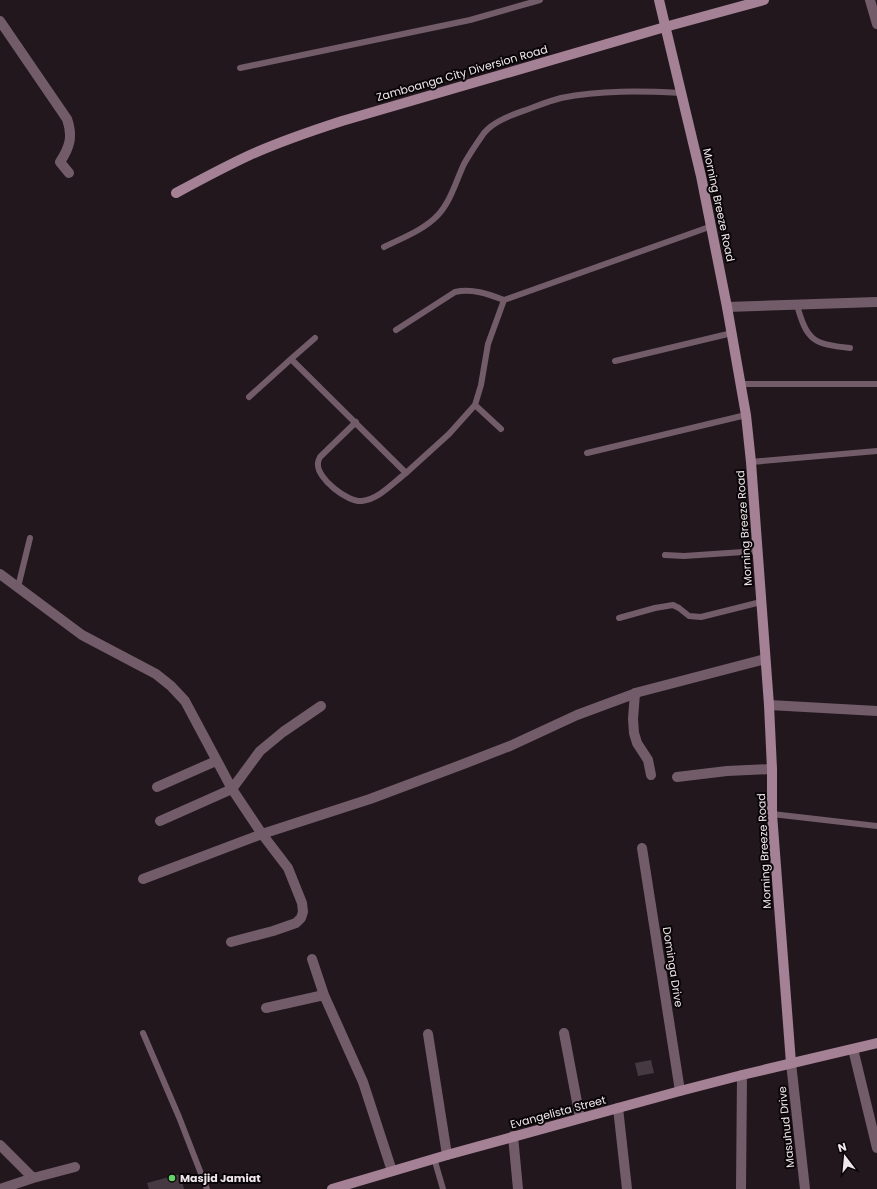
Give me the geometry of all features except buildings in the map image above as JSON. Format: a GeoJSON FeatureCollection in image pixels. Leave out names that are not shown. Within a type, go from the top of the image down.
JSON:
{"type":"FeatureCollection","features":[{"type":"Feature","properties":{"kind":"main road","name":"Morning Breeze Road"},"geometry":{"type":"LineString","coordinates":[[659,0],[702,176],[746,415],[762,602],[772,768],[772,814],[791,1063]]}},
{"type":"Feature","properties":{"kind":"main road","name":"Zamboanga City Diversion Road"},"geometry":{"type":"LineString","coordinates":[[176,193],[217,170],[251,154],[342,121],[665,27],[764,0]]}},
{"type":"Feature","properties":{"kind":"main road","name":"Evangelista Street"},"geometry":{"type":"LineString","coordinates":[[332,1189],[434,1158],[742,1074],[877,1043]]}},
{"type":"Feature","properties":{"kind":"street"},"geometry":{"type":"LineString","coordinates":[[870,0],[877,24]]}},
{"type":"Feature","properties":{"kind":"street"},"geometry":{"type":"LineString","coordinates":[[0,21],[68,119],[70,128],[68,150],[60,162],[69,173]]}},
{"type":"Feature","properties":{"kind":"street"},"geometry":{"type":"LineString","coordinates":[[727,306],[877,302]]}},
{"type":"Feature","properties":{"kind":"street"},"geometry":{"type":"LineString","coordinates":[[0,574],[82,635],[156,674],[171,686],[185,701],[232,789],[262,834],[288,868],[298,892],[303,912],[301,918],[290,926],[231,942]]}},
{"type":"Feature","properties":{"kind":"street"},"geometry":{"type":"LineString","coordinates":[[143,879],[262,834],[370,799],[466,763],[510,746],[577,715],[635,693],[765,659]]}},
{"type":"Feature","properties":{"kind":"street"},"geometry":{"type":"LineString","coordinates":[[635,693],[633,719],[634,733],[637,743],[648,760],[650,775]]}},
{"type":"Feature","properties":{"kind":"street"},"geometry":{"type":"LineString","coordinates":[[769,705],[877,711]]}},
{"type":"Feature","properties":{"kind":"street"},"geometry":{"type":"LineString","coordinates":[[160,821],[232,789],[260,751],[283,732],[321,706]]}},
{"type":"Feature","properties":{"kind":"street"},"geometry":{"type":"LineString","coordinates":[[157,787],[216,761]]}},
{"type":"Feature","properties":{"kind":"street"},"geometry":{"type":"LineString","coordinates":[[677,777],[727,771],[772,768]]}},
{"type":"Feature","properties":{"kind":"street","name":"Dominga Drive"},"geometry":{"type":"LineString","coordinates":[[642,848],[680,1091]]}},
{"type":"Feature","properties":{"kind":"street"},"geometry":{"type":"LineString","coordinates":[[312,959],[324,995],[363,1082],[392,1171]]}},
{"type":"Feature","properties":{"kind":"street"},"geometry":{"type":"LineString","coordinates":[[266,1008],[324,995]]}},
{"type":"Feature","properties":{"kind":"street"},"geometry":{"type":"LineString","coordinates":[[428,1034],[447,1155]]}},
{"type":"Feature","properties":{"kind":"street"},"geometry":{"type":"LineString","coordinates":[[564,1034],[580,1118]]}},
{"type":"Feature","properties":{"kind":"street"},"geometry":{"type":"LineString","coordinates":[[853,1049],[877,1148]]}},
{"type":"Feature","properties":{"kind":"street","name":"Masuhud Drive"},"geometry":{"type":"LineString","coordinates":[[791,1063],[805,1189]]}},
{"type":"Feature","properties":{"kind":"street"},"geometry":{"type":"LineString","coordinates":[[741,1189],[742,1074]]}},
{"type":"Feature","properties":{"kind":"street"},"geometry":{"type":"LineString","coordinates":[[618,1108],[627,1189]]}},
{"type":"Feature","properties":{"kind":"street"},"geometry":{"type":"LineString","coordinates":[[513,1136],[518,1189]]}},
{"type":"Feature","properties":{"kind":"street"},"geometry":{"type":"LineString","coordinates":[[0,1145],[33,1178]]}},
{"type":"Feature","properties":{"kind":"street"},"geometry":{"type":"LineString","coordinates":[[0,1188],[75,1166]]}},
{"type":"Feature","properties":{"kind":"lane"},"geometry":{"type":"LineString","coordinates":[[240,68],[470,20],[540,0]]}},
{"type":"Feature","properties":{"kind":"lane"},"geometry":{"type":"LineString","coordinates":[[384,247],[426,225],[438,215],[446,204],[464,164],[475,146],[486,132],[497,123],[515,114],[559,98],[600,93],[635,91],[682,94]]}},
{"type":"Feature","properties":{"kind":"lane"},"geometry":{"type":"LineString","coordinates":[[396,330],[455,292],[462,290],[476,291],[504,300],[712,226]]}},
{"type":"Feature","properties":{"kind":"lane"},"geometry":{"type":"LineString","coordinates":[[356,422],[320,457],[317,464],[329,484],[347,498],[355,501],[362,501],[376,495],[406,473],[449,434],[475,405],[481,385],[488,344],[504,300]]}},
{"type":"Feature","properties":{"kind":"lane"},"geometry":{"type":"LineString","coordinates":[[797,305],[804,327],[814,340],[831,346],[850,348]]}},
{"type":"Feature","properties":{"kind":"lane"},"geometry":{"type":"LineString","coordinates":[[615,361],[732,333]]}},
{"type":"Feature","properties":{"kind":"lane"},"geometry":{"type":"LineString","coordinates":[[250,397],[315,338]]}},
{"type":"Feature","properties":{"kind":"lane"},"geometry":{"type":"LineString","coordinates":[[291,359],[406,473]]}},
{"type":"Feature","properties":{"kind":"lane"},"geometry":{"type":"LineString","coordinates":[[741,384],[877,384]]}},
{"type":"Feature","properties":{"kind":"lane"},"geometry":{"type":"LineString","coordinates":[[475,405],[501,429]]}},
{"type":"Feature","properties":{"kind":"lane"},"geometry":{"type":"LineString","coordinates":[[586,453],[746,415]]}},
{"type":"Feature","properties":{"kind":"lane"},"geometry":{"type":"LineString","coordinates":[[751,462],[877,451]]}},
{"type":"Feature","properties":{"kind":"lane"},"geometry":{"type":"LineString","coordinates":[[18,587],[30,538]]}},
{"type":"Feature","properties":{"kind":"lane"},"geometry":{"type":"LineString","coordinates":[[665,555],[684,556],[758,551]]}},
{"type":"Feature","properties":{"kind":"lane"},"geometry":{"type":"LineString","coordinates":[[619,618],[654,608],[673,605],[689,616],[701,617],[762,602]]}},
{"type":"Feature","properties":{"kind":"lane"},"geometry":{"type":"LineString","coordinates":[[772,814],[877,826]]}},
{"type":"Feature","properties":{"kind":"lane"},"geometry":{"type":"LineString","coordinates":[[143,1033],[179,1117],[207,1189]]}},
{"type":"Feature","properties":{"kind":"lane"},"geometry":{"type":"LineString","coordinates":[[434,1158],[443,1189]]}},
{"type":"Feature","properties":{"kind":"place","name":"Masjid Jamiat"},"geometry":{"type":"Point","coordinates":[172,1178]}}]}
